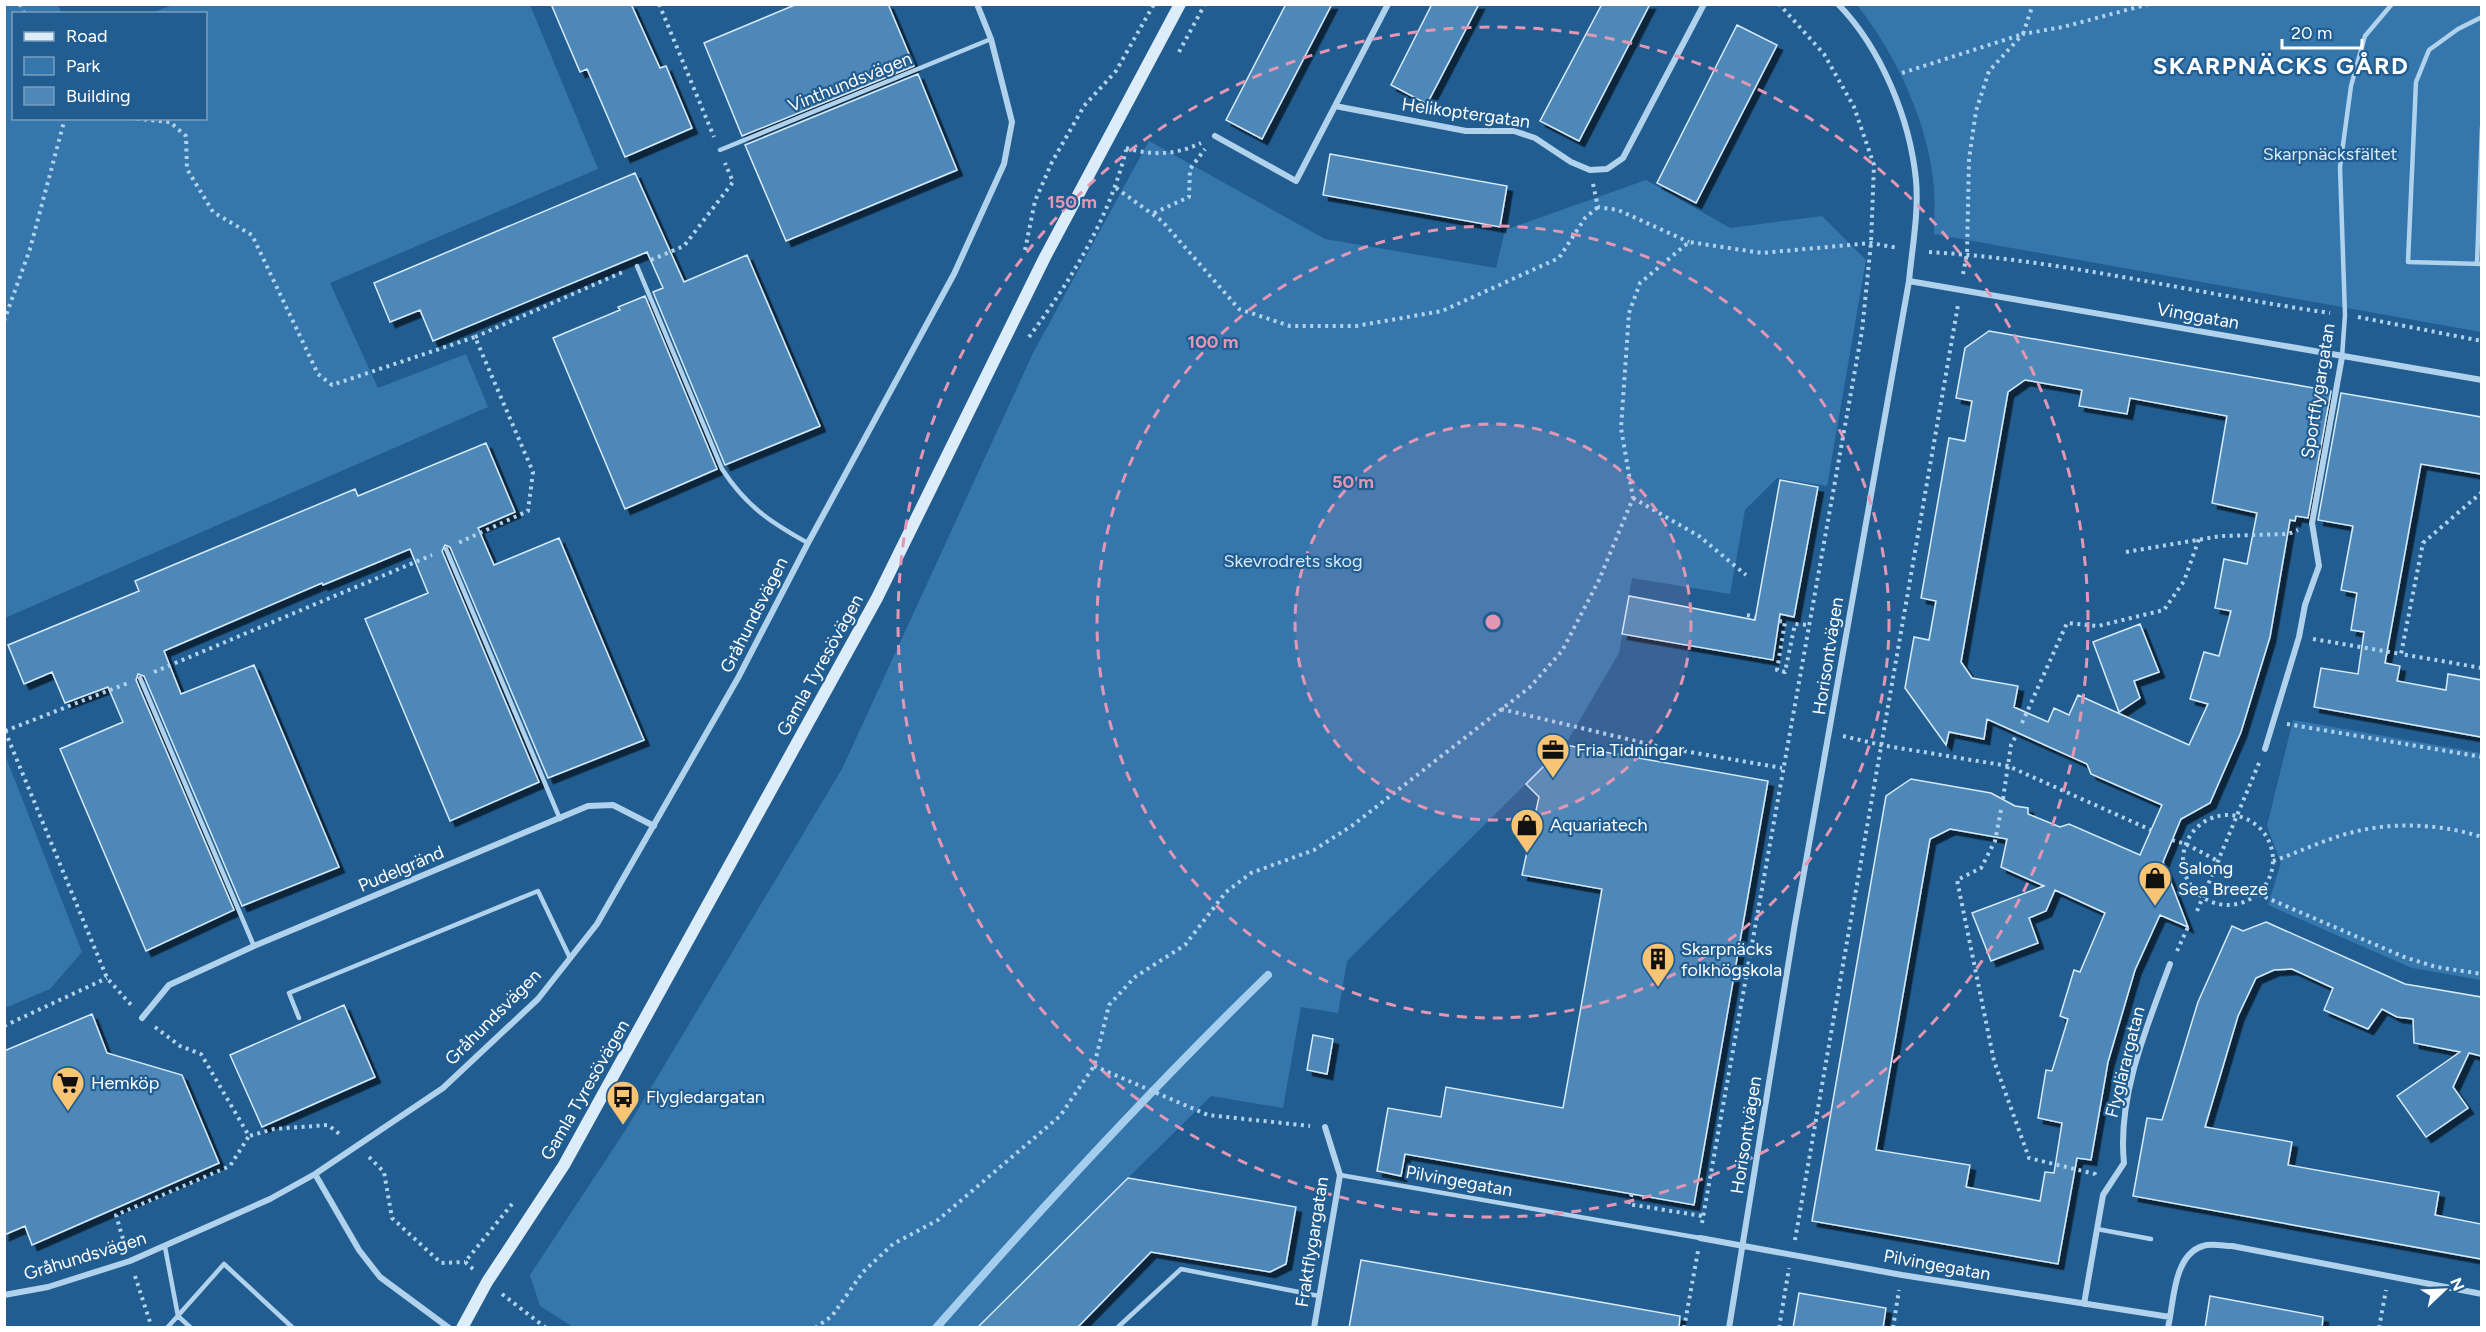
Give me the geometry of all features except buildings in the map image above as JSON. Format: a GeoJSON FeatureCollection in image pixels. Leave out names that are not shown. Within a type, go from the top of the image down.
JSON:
{"type":"FeatureCollection","features":[{"type":"Feature","properties":{"kind":"street","name":"Gråhundsvägen"},"geometry":{"type":"LineString","coordinates":[[4,1295],[48,1287],[130,1261],[270,1199],[315,1174],[443,1088],[538,999],[597,924],[738,678],[808,543],[954,274],[1004,164],[1012,123],[991,39],[977,4]]}},
{"type":"Feature","properties":{"kind":"street","name":"Gamla Tyresövägen"},"geometry":{"type":"LineString","coordinates":[[462,1328],[487,1282],[564,1165],[877,598],[1045,257],[1180,4]]}},
{"type":"Feature","properties":{"kind":"street"},"geometry":{"type":"LineString","coordinates":[[1215,136],[1296,181],[1388,4]]}},
{"type":"Feature","properties":{"kind":"street"},"geometry":{"type":"LineString","coordinates":[[1590,170],[1607,170],[1623,158],[1704,4]]}},
{"type":"Feature","properties":{"kind":"street","name":"Horisontvägen"},"geometry":{"type":"LineString","coordinates":[[1729,1328],[1744,1247],[1793,934],[1831,733],[1909,281],[1912,250],[1916,181],[1905,123],[1885,78],[1853,20],[1838,4]]}},
{"type":"Feature","properties":{"kind":"street","name":"Helikoptergatan"},"geometry":{"type":"LineString","coordinates":[[1335,106],[1466,131],[1514,131],[1535,138],[1571,162],[1590,170]]}},
{"type":"Feature","properties":{"kind":"street","name":"Vinggatan"},"geometry":{"type":"LineString","coordinates":[[1909,281],[2481,380]]}},
{"type":"Feature","properties":{"kind":"street","name":"Sportflygargatan"},"geometry":{"type":"LineString","coordinates":[[2265,749],[2299,637],[2305,605],[2319,566],[2312,523],[2342,357]]}},
{"type":"Feature","properties":{"kind":"street","name":"Pudelgränd"},"geometry":{"type":"LineString","coordinates":[[142,1018],[169,985],[254,946],[588,806],[613,805],[654,826]]}},
{"type":"Feature","properties":{"kind":"street","name":"Flyglärargatan"},"geometry":{"type":"LineString","coordinates":[[2084,1304],[2103,1195],[2124,1163],[2122,1138],[2134,1071],[2170,964]]}},
{"type":"Feature","properties":{"kind":"street","name":"Fraktflygargatan"},"geometry":{"type":"LineString","coordinates":[[1314,1328],[1340,1175],[1325,1127]]}},
{"type":"Feature","properties":{"kind":"street"},"geometry":{"type":"LineString","coordinates":[[315,1174],[344,1227],[380,1277],[449,1328]]}},
{"type":"Feature","properties":{"kind":"street","name":"Pilvingegatan"},"geometry":{"type":"LineString","coordinates":[[1700,1238],[1902,1275],[2170,1317]]}},
{"type":"Feature","properties":{"kind":"street"},"geometry":{"type":"LineString","coordinates":[[2168,1328],[2176,1280],[2188,1256],[2203,1245],[2232,1246],[2481,1294]]}},
{"type":"Feature","properties":{"kind":"lane","name":"Sportflygargatan"},"geometry":{"type":"LineString","coordinates":[[2342,357],[2345,315],[2340,167],[2351,86],[2365,36],[2392,4]]}},
{"type":"Feature","properties":{"kind":"lane"},"geometry":{"type":"LineString","coordinates":[[2481,17],[2458,29],[2429,50],[2416,82],[2408,262],[2479,264],[2481,128]]}},
{"type":"Feature","properties":{"kind":"lane","name":"Vinthundsvägen"},"geometry":{"type":"LineString","coordinates":[[720,150],[991,39]]}},
{"type":"Feature","properties":{"kind":"lane","name":"Gråhundsvägen"},"geometry":{"type":"LineString","coordinates":[[637,266],[722,469],[737,493],[768,522],[808,543]]}},
{"type":"Feature","properties":{"kind":"lane"},"geometry":{"type":"LineString","coordinates":[[446,549],[560,819]]}},
{"type":"Feature","properties":{"kind":"lane"},"geometry":{"type":"LineString","coordinates":[[140,678],[254,946]]}},
{"type":"Feature","properties":{"kind":"lane"},"geometry":{"type":"LineString","coordinates":[[299,1018],[289,993],[538,891],[570,958]]}},
{"type":"Feature","properties":{"kind":"lane","name":"Pilvingegatan"},"geometry":{"type":"LineString","coordinates":[[1340,1175],[1700,1238]]}},
{"type":"Feature","properties":{"kind":"lane"},"geometry":{"type":"LineString","coordinates":[[2097,1229],[2151,1239]]}},
{"type":"Feature","properties":{"kind":"lane"},"geometry":{"type":"LineString","coordinates":[[165,1247],[178,1316],[191,1328]]}},
{"type":"Feature","properties":{"kind":"lane"},"geometry":{"type":"LineString","coordinates":[[167,1328],[224,1264],[292,1328]]}},
{"type":"Feature","properties":{"kind":"lane"},"geometry":{"type":"LineString","coordinates":[[1117,1328],[1181,1269],[1319,1296]]}},
{"type":"Feature","properties":{"kind":"path"},"geometry":{"type":"LineString","coordinates":[[150,120],[170,122],[186,136],[187,169],[213,212],[252,235],[318,374],[332,384],[475,337],[684,246],[733,182],[659,4]]}},
{"type":"Feature","properties":{"kind":"path"},"geometry":{"type":"LineString","coordinates":[[1022,255],[1035,201],[1052,162],[1083,106],[1116,71],[1154,4]]}},
{"type":"Feature","properties":{"kind":"path"},"geometry":{"type":"LineString","coordinates":[[1684,1328],[1702,1216],[1862,331],[1871,243],[1874,165],[1854,106],[1824,54],[1779,4]]}},
{"type":"Feature","properties":{"kind":"path"},"geometry":{"type":"LineString","coordinates":[[1779,1328],[1967,254],[1968,159],[1976,111],[1989,71],[2023,34],[2033,4]]}},
{"type":"Feature","properties":{"kind":"path"},"geometry":{"type":"LineString","coordinates":[[1885,78],[2023,34],[2063,27],[2149,4]]}},
{"type":"Feature","properties":{"kind":"path"},"geometry":{"type":"LineString","coordinates":[[4,321],[30,249],[64,120]]}},
{"type":"Feature","properties":{"kind":"path"},"geometry":{"type":"LineString","coordinates":[[1126,148],[1143,153],[1176,153],[1215,136]]}},
{"type":"Feature","properties":{"kind":"path"},"geometry":{"type":"LineString","coordinates":[[1154,213],[1189,197],[1190,169],[1215,136]]}},
{"type":"Feature","properties":{"kind":"path"},"geometry":{"type":"LineString","coordinates":[[1590,170],[1598,207]]}},
{"type":"Feature","properties":{"kind":"path"},"geometry":{"type":"LineString","coordinates":[[1116,189],[1154,213],[1239,309],[1290,326],[1356,326],[1442,311],[1559,258],[1585,218],[1598,207],[1618,210],[1689,242],[1762,253],[1871,243],[1912,250],[1967,254],[2107,273],[2481,341]]}},
{"type":"Feature","properties":{"kind":"path"},"geometry":{"type":"LineString","coordinates":[[815,1328],[832,1316],[863,1272],[894,1244],[938,1220],[1060,1116],[1094,1066],[1109,1005],[1135,977],[1185,945],[1226,892],[1251,873],[1314,850],[1353,825],[1530,687],[1562,651],[1599,580],[1633,498],[1621,428],[1629,313],[1640,283],[1689,242]]}},
{"type":"Feature","properties":{"kind":"path"},"geometry":{"type":"LineString","coordinates":[[249,1136],[201,1054],[180,1046],[142,1018],[107,978],[5,731],[140,678],[446,549],[528,511],[533,472],[475,337]]}},
{"type":"Feature","properties":{"kind":"path"},"geometry":{"type":"LineString","coordinates":[[2401,654],[2423,543],[2481,492]]}},
{"type":"Feature","properties":{"kind":"path"},"geometry":{"type":"LineString","coordinates":[[1633,498],[1699,536],[1746,575]]}},
{"type":"Feature","properties":{"kind":"path"},"geometry":{"type":"LineString","coordinates":[[2126,552],[2221,536],[2288,534],[2312,523]]}},
{"type":"Feature","properties":{"kind":"path"},"geometry":{"type":"LineString","coordinates":[[2022,723],[2067,622],[2098,626],[2164,610],[2184,581],[2199,539]]}},
{"type":"Feature","properties":{"kind":"path"},"geometry":{"type":"LineString","coordinates":[[1747,615],[1755,616]]}},
{"type":"Feature","properties":{"kind":"path"},"geometry":{"type":"LineString","coordinates":[[1795,624],[1785,672],[1777,670],[1782,622],[1809,625]]}},
{"type":"Feature","properties":{"kind":"path"},"geometry":{"type":"LineString","coordinates":[[2299,637],[2481,668]]}},
{"type":"Feature","properties":{"kind":"path"},"geometry":{"type":"LineString","coordinates":[[1500,709],[1661,747],[1782,768]]}},
{"type":"Feature","properties":{"kind":"path"},"geometry":{"type":"LineString","coordinates":[[2275,722],[2481,757]]}},
{"type":"Feature","properties":{"kind":"path"},"geometry":{"type":"LineString","coordinates":[[2003,799],[2011,746],[2018,732]]}},
{"type":"Feature","properties":{"kind":"path"},"geometry":{"type":"LineString","coordinates":[[1831,733],[1881,745],[2007,766],[2151,830]]}},
{"type":"Feature","properties":{"kind":"path"},"geometry":{"type":"LineString","coordinates":[[2197,911],[2220,862],[2236,816],[2265,749]]}},
{"type":"Feature","properties":{"kind":"path"},"geometry":{"type":"LineString","coordinates":[[2001,810],[1995,841],[1981,868],[1957,880],[1994,1061],[2029,1158],[2095,1174],[2103,1195]]}},
{"type":"Feature","properties":{"kind":"path"},"geometry":{"type":"LineString","coordinates":[[2221,816],[2236,816],[2248,820],[2267,837],[2273,862],[2271,874],[2258,894],[2246,902],[2232,905],[2204,899],[2188,880],[2183,856],[2186,844],[2194,831],[2206,821],[2221,816]]}},
{"type":"Feature","properties":{"kind":"path"},"geometry":{"type":"LineString","coordinates":[[2273,862],[2361,830],[2406,826],[2454,828],[2481,837]]}},
{"type":"Feature","properties":{"kind":"path"},"geometry":{"type":"LineString","coordinates":[[2172,840],[2186,844],[2220,862]]}},
{"type":"Feature","properties":{"kind":"path"},"geometry":{"type":"LineString","coordinates":[[2258,894],[2404,957],[2436,967],[2481,974]]}},
{"type":"Feature","properties":{"kind":"path"},"geometry":{"type":"LineString","coordinates":[[2170,964],[2188,927]]}},
{"type":"Feature","properties":{"kind":"path"},"geometry":{"type":"LineString","coordinates":[[4,1026],[107,978]]}},
{"type":"Feature","properties":{"kind":"path"},"geometry":{"type":"LineString","coordinates":[[1094,1066],[1208,1115],[1325,1127]]}},
{"type":"Feature","properties":{"kind":"path"},"geometry":{"type":"LineString","coordinates":[[152,1328],[116,1215],[230,1166],[249,1136],[274,1129],[328,1125],[357,1146],[384,1172],[392,1218],[441,1263],[465,1262],[546,1328]]}},
{"type":"Feature","properties":{"kind":"path"},"geometry":{"type":"LineString","coordinates":[[1632,1194],[1629,1204],[1702,1216]]}},
{"type":"Feature","properties":{"kind":"path"},"geometry":{"type":"LineString","coordinates":[[465,1262],[518,1197]]}},
{"type":"Feature","properties":{"kind":"path"},"geometry":{"type":"LineString","coordinates":[[1893,1328],[1902,1275]]}},
{"type":"Feature","properties":{"kind":"path"},"geometry":{"type":"LineString","coordinates":[[2379,1328],[2388,1276]]}},
{"type":"Feature","properties":{"kind":"green space"},"geometry":{"type":"Polygon","coordinates":[[[5,4],[58,5],[62,12],[12,12],[12,120],[207,120],[207,12],[154,12],[173,5],[530,5],[598,169],[330,283],[378,388],[466,354],[488,407],[5,618],[5,4]]]}},
{"type":"Feature","properties":{"kind":"green space","name":"Skarpnäcksfältet"},"geometry":{"type":"Polygon","coordinates":[[[1857,5],[2481,5],[2481,332],[1934,234],[1931,164],[1918,115],[1885,45],[1857,5]]]}},
{"type":"Feature","properties":{"kind":"green space","name":"Skevrodrets skog"},"geometry":{"type":"Polygon","coordinates":[[[1149,141],[1325,239],[1496,268],[1505,230],[1646,180],[1730,228],[1822,216],[1866,260],[1827,486],[1777,478],[1745,510],[1730,594],[1632,578],[1619,653],[1565,745],[1347,961],[1338,1013],[1301,1007],[1283,1108],[1211,1096],[977,1327],[573,1327],[540,1306],[530,1275],[625,1131],[842,769],[1033,353],[1149,141]]]}},
{"type":"Feature","properties":{"kind":"green space"},"geometry":{"type":"Polygon","coordinates":[[[2293,720],[2481,753],[2481,980],[2412,968],[2268,905],[2281,863],[2267,826],[2293,720]]]}},
{"type":"Feature","properties":{"kind":"green space"},"geometry":{"type":"Polygon","coordinates":[[[5,755],[82,952],[50,989],[5,1008],[5,755]]]}},
{"type":"Feature","properties":{"kind":"waterway"},"geometry":{"type":"LineString","coordinates":[[936,1328],[1099,1148],[1268,975]]}},
{"type":"Feature","properties":{"kind":"place","name":"Fria Tidningar"},"geometry":{"type":"Point","coordinates":[1553,779]}},
{"type":"Feature","properties":{"kind":"place","name":"Aquariatech"},"geometry":{"type":"Point","coordinates":[1527,854]}},
{"type":"Feature","properties":{"kind":"place","name":"Salong Sea Breeze"},"geometry":{"type":"Point","coordinates":[2155,907]}},
{"type":"Feature","properties":{"kind":"place","name":"Skarpnäcks folkhögskola"},"geometry":{"type":"Point","coordinates":[1658,988]}},
{"type":"Feature","properties":{"kind":"place","name":"Hemköp"},"geometry":{"type":"Point","coordinates":[68,1112]}},
{"type":"Feature","properties":{"kind":"place","name":"Flygledargatan"},"geometry":{"type":"Point","coordinates":[623,1126]}},
{"type":"Feature","properties":{"kind":"district","name":"SKARPNÄCKS GÅRD"},"geometry":{"type":"Point","coordinates":[2281,66]}}]}
